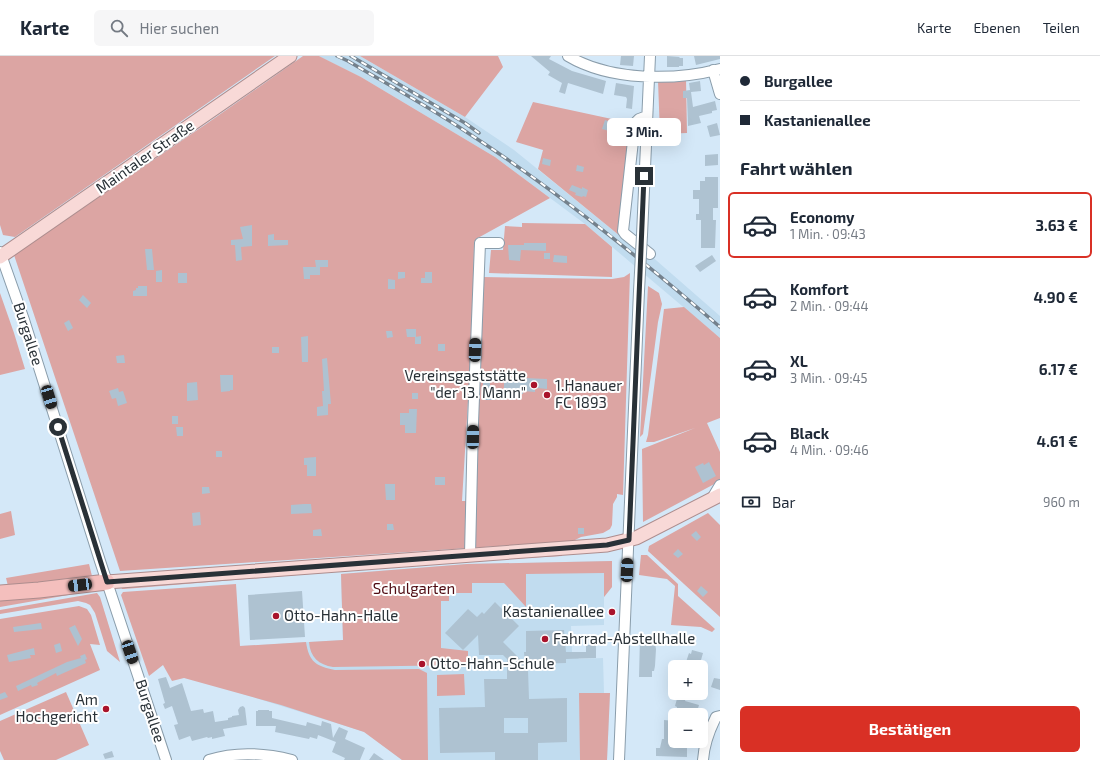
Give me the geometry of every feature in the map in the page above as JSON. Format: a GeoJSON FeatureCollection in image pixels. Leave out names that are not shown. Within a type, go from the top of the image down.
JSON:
{"type":"FeatureCollection","features":[{"type":"Feature","properties":{"kind":"highway"},"geometry":{"type":"LineString","coordinates":[[0,593],[107,582]]}},
{"type":"Feature","properties":{"kind":"highway"},"geometry":{"type":"LineString","coordinates":[[0,590],[39,590]]}},
{"type":"Feature","properties":{"kind":"main road","name":"Maintaler Straße"},"geometry":{"type":"LineString","coordinates":[[0,255],[288,57]]}},
{"type":"Feature","properties":{"kind":"main road"},"geometry":{"type":"LineString","coordinates":[[107,582],[607,545],[629,540],[715,498]]}},
{"type":"Feature","properties":{"kind":"street"},"geometry":{"type":"LineString","coordinates":[[568,56],[604,70],[649,77],[677,76],[717,69],[720,94]]}},
{"type":"Feature","properties":{"kind":"street"},"geometry":{"type":"LineString","coordinates":[[619,760],[650,56]]}},
{"type":"Feature","properties":{"kind":"street"},"geometry":{"type":"LineString","coordinates":[[647,116],[639,119],[635,123],[623,231],[650,254]]}},
{"type":"Feature","properties":{"kind":"street"},"geometry":{"type":"LineString","coordinates":[[470,554],[473,422],[480,243],[499,243]]}},
{"type":"Feature","properties":{"kind":"street","name":"Burgallee"},"geometry":{"type":"LineString","coordinates":[[0,255],[33,346],[107,582],[166,760]]}},
{"type":"Feature","properties":{"kind":"street"},"geometry":{"type":"LineString","coordinates":[[715,498],[720,485]]}},
{"type":"Feature","properties":{"kind":"street"},"geometry":{"type":"LineString","coordinates":[[703,760],[705,742],[718,717]]}},
{"type":"Feature","properties":{"kind":"street"},"geometry":{"type":"LineString","coordinates":[[209,760],[224,756],[242,754],[260,754],[292,760]]}},
{"type":"Feature","properties":{"kind":"shaded area"},"geometry":{"type":"Polygon","coordinates":[[[319,56],[360,56],[465,117],[514,150],[620,236],[649,254],[720,316],[720,338],[585,224],[495,157],[361,77],[319,56]]]}},
{"type":"Feature","properties":{"kind":"shaded area","name":"Otto-Hahn-Schule"},"geometry":{"type":"Polygon","coordinates":[[[612,561],[612,587],[604,597],[604,625],[571,626],[572,652],[579,659],[603,658],[604,693],[610,693],[607,760],[402,760],[365,732],[243,694],[240,646],[343,640],[341,574],[467,564],[612,561]]]}},
{"type":"Feature","properties":{"kind":"green space"},"geometry":{"type":"Polygon","coordinates":[[[0,56],[275,56],[15,237],[3,235],[0,225],[0,56]]]}},
{"type":"Feature","properties":{"kind":"green space"},"geometry":{"type":"Polygon","coordinates":[[[303,56],[319,56],[361,77],[495,157],[550,198],[476,239],[474,243],[473,318],[462,501],[470,501],[482,277],[612,279],[624,277],[630,273],[623,495],[617,494],[613,504],[612,525],[610,529],[603,533],[581,537],[573,541],[120,571],[14,255],[303,56]]]}},
{"type":"Feature","properties":{"kind":"green space"},"geometry":{"type":"Polygon","coordinates":[[[360,56],[498,56],[503,67],[465,117],[360,56]]]}},
{"type":"Feature","properties":{"kind":"green space"},"geometry":{"type":"Polygon","coordinates":[[[686,79],[687,133],[660,134],[658,81],[686,79]]]}},
{"type":"Feature","properties":{"kind":"green space"},"geometry":{"type":"Polygon","coordinates":[[[533,102],[635,124],[620,236],[538,169],[543,150],[516,142],[533,102]]]}},
{"type":"Feature","properties":{"kind":"green space"},"geometry":{"type":"Polygon","coordinates":[[[522,223],[585,224],[612,247],[612,277],[489,273],[491,250],[503,250],[505,226],[522,227],[522,223]]]}},
{"type":"Feature","properties":{"kind":"green space"},"geometry":{"type":"Polygon","coordinates":[[[648,286],[659,293],[662,304],[658,322],[643,434],[640,437],[648,286]]]}},
{"type":"Feature","properties":{"kind":"green space"},"geometry":{"type":"Polygon","coordinates":[[[0,293],[25,369],[0,375],[0,293]]]}},
{"type":"Feature","properties":{"kind":"green space"},"geometry":{"type":"Polygon","coordinates":[[[684,307],[720,338],[720,418],[707,423],[720,452],[720,481],[643,522],[642,449],[695,428],[654,442],[646,442],[664,309],[684,307]]]}},
{"type":"Feature","properties":{"kind":"green space"},"geometry":{"type":"Polygon","coordinates":[[[11,511],[15,535],[0,539],[0,514],[11,511]]]}},
{"type":"Feature","properties":{"kind":"green space"},"geometry":{"type":"Polygon","coordinates":[[[708,513],[720,525],[720,617],[648,551],[649,546],[708,513]]]}},
{"type":"Feature","properties":{"kind":"green space"},"geometry":{"type":"Polygon","coordinates":[[[562,554],[562,556],[469,561],[124,589],[121,587],[126,585],[470,557],[562,554]]]}},
{"type":"Feature","properties":{"kind":"green space"},"geometry":{"type":"Polygon","coordinates":[[[641,555],[647,555],[678,584],[678,596],[715,629],[712,632],[701,627],[671,625],[675,586],[667,579],[639,575],[641,555]]]}},
{"type":"Feature","properties":{"kind":"green space","name":"Schulgarten"},"geometry":{"type":"Polygon","coordinates":[[[612,561],[612,587],[604,597],[604,573],[526,574],[526,607],[504,583],[472,583],[472,593],[449,593],[449,601],[441,601],[441,648],[468,651],[468,665],[333,667],[320,662],[311,652],[309,642],[343,640],[341,574],[467,564],[612,561]]]}},
{"type":"Feature","properties":{"kind":"green space"},"geometry":{"type":"Polygon","coordinates":[[[89,564],[92,576],[86,578],[8,586],[6,578],[89,564]]]}},
{"type":"Feature","properties":{"kind":"green space"},"geometry":{"type":"Polygon","coordinates":[[[236,584],[240,646],[306,642],[311,659],[323,667],[335,670],[419,669],[427,673],[428,760],[402,760],[364,732],[281,705],[184,678],[172,681],[163,665],[149,676],[121,595],[123,592],[236,584]]]}},
{"type":"Feature","properties":{"kind":"green space"},"geometry":{"type":"Polygon","coordinates":[[[97,590],[0,607],[0,597],[97,590]]]}},
{"type":"Feature","properties":{"kind":"green space"},"geometry":{"type":"Polygon","coordinates":[[[97,593],[100,597],[120,662],[107,651],[95,613],[90,605],[86,603],[78,601],[0,614],[0,610],[97,593]]]}},
{"type":"Feature","properties":{"kind":"green space"},"geometry":{"type":"Polygon","coordinates":[[[79,606],[87,609],[91,615],[100,645],[90,644],[100,670],[0,715],[0,619],[79,606]]]}},
{"type":"Feature","properties":{"kind":"green space"},"geometry":{"type":"Polygon","coordinates":[[[464,674],[465,695],[437,696],[437,675],[464,674]]]}},
{"type":"Feature","properties":{"kind":"green space"},"geometry":{"type":"Polygon","coordinates":[[[66,692],[89,745],[56,760],[4,760],[0,751],[0,721],[66,692]]]}},
{"type":"Feature","properties":{"kind":"green space"},"geometry":{"type":"Polygon","coordinates":[[[579,693],[610,693],[607,760],[580,760],[579,693]]]}},
{"type":"Feature","properties":{"kind":"building"},"geometry":{"type":"Polygon","coordinates":[[[531,56],[551,56],[549,59],[572,71],[606,81],[603,94],[568,83],[565,94],[559,92],[562,83],[548,75],[550,72],[531,56]]]}},
{"type":"Feature","properties":{"kind":"building"},"geometry":{"type":"Polygon","coordinates":[[[621,56],[634,56],[633,66],[620,65],[621,56]]]}},
{"type":"Feature","properties":{"kind":"building"},"geometry":{"type":"Polygon","coordinates":[[[667,56],[683,58],[683,66],[667,67],[667,56]]]}},
{"type":"Feature","properties":{"kind":"building"},"geometry":{"type":"Polygon","coordinates":[[[694,56],[720,56],[720,59],[696,65],[694,56]]]}},
{"type":"Feature","properties":{"kind":"building"},"geometry":{"type":"Polygon","coordinates":[[[700,81],[701,91],[691,92],[693,107],[715,101],[717,110],[712,111],[712,113],[699,116],[701,123],[688,126],[687,98],[683,98],[683,91],[690,90],[689,83],[700,81]]]}},
{"type":"Feature","properties":{"kind":"building"},"geometry":{"type":"Polygon","coordinates":[[[616,83],[634,86],[632,109],[626,108],[626,97],[614,95],[616,83]]]}},
{"type":"Feature","properties":{"kind":"building"},"geometry":{"type":"Polygon","coordinates":[[[605,120],[611,122],[609,131],[602,129],[605,120]]]}},
{"type":"Feature","properties":{"kind":"building"},"geometry":{"type":"Polygon","coordinates":[[[717,123],[720,135],[710,137],[707,126],[717,123]]]}},
{"type":"Feature","properties":{"kind":"building"},"geometry":{"type":"Polygon","coordinates":[[[718,154],[718,165],[705,166],[705,155],[718,154]]]}},
{"type":"Feature","properties":{"kind":"building"},"geometry":{"type":"Polygon","coordinates":[[[543,158],[551,160],[550,166],[542,164],[543,158]]]}},
{"type":"Feature","properties":{"kind":"building"},"geometry":{"type":"Polygon","coordinates":[[[577,165],[584,167],[583,172],[576,171],[577,165]]]}},
{"type":"Feature","properties":{"kind":"building"},"geometry":{"type":"Polygon","coordinates":[[[705,177],[718,177],[718,208],[713,208],[713,220],[716,220],[715,248],[701,248],[701,220],[696,220],[696,214],[699,214],[699,199],[693,199],[693,190],[700,190],[700,181],[705,181],[705,177]]]}},
{"type":"Feature","properties":{"kind":"building"},"geometry":{"type":"Polygon","coordinates":[[[572,185],[588,190],[586,197],[575,195],[576,193],[569,190],[572,185]]]}},
{"type":"Feature","properties":{"kind":"building"},"geometry":{"type":"Polygon","coordinates":[[[252,225],[252,246],[241,247],[242,260],[236,261],[235,245],[231,245],[231,240],[243,239],[240,227],[252,225]]]}},
{"type":"Feature","properties":{"kind":"building"},"geometry":{"type":"Polygon","coordinates":[[[274,234],[274,240],[288,240],[288,245],[268,246],[268,235],[274,234]]]}},
{"type":"Feature","properties":{"kind":"building"},"geometry":{"type":"Polygon","coordinates":[[[524,243],[546,243],[546,251],[521,250],[520,261],[509,260],[508,245],[524,245],[524,243]]]}},
{"type":"Feature","properties":{"kind":"building"},"geometry":{"type":"Polygon","coordinates":[[[145,249],[152,249],[154,270],[147,270],[145,249]]]}},
{"type":"Feature","properties":{"kind":"building"},"geometry":{"type":"Polygon","coordinates":[[[544,253],[550,253],[550,259],[544,259],[544,253]]]}},
{"type":"Feature","properties":{"kind":"building"},"geometry":{"type":"Polygon","coordinates":[[[554,255],[567,256],[567,263],[553,262],[554,255]]]}},
{"type":"Feature","properties":{"kind":"building"},"geometry":{"type":"Polygon","coordinates":[[[712,255],[716,261],[700,272],[695,266],[712,255]]]}},
{"type":"Feature","properties":{"kind":"building"},"geometry":{"type":"Polygon","coordinates":[[[315,260],[328,260],[328,267],[320,267],[320,275],[310,275],[310,279],[304,279],[303,267],[316,267],[315,260]]]}},
{"type":"Feature","properties":{"kind":"building"},"geometry":{"type":"Polygon","coordinates":[[[162,270],[162,282],[156,282],[156,271],[162,270]]]}},
{"type":"Feature","properties":{"kind":"building"},"geometry":{"type":"Polygon","coordinates":[[[398,272],[405,272],[405,278],[398,279],[398,272]]]}},
{"type":"Feature","properties":{"kind":"building"},"geometry":{"type":"Polygon","coordinates":[[[425,272],[432,272],[432,283],[421,283],[421,278],[425,278],[425,272]]]}},
{"type":"Feature","properties":{"kind":"building"},"geometry":{"type":"Polygon","coordinates":[[[178,273],[187,273],[187,283],[178,283],[178,273]]]}},
{"type":"Feature","properties":{"kind":"building"},"geometry":{"type":"Polygon","coordinates":[[[388,279],[395,280],[395,289],[388,289],[388,279]]]}},
{"type":"Feature","properties":{"kind":"building"},"geometry":{"type":"Polygon","coordinates":[[[138,286],[147,286],[147,296],[133,296],[133,291],[138,288],[138,286]]]}},
{"type":"Feature","properties":{"kind":"building"},"geometry":{"type":"Polygon","coordinates":[[[83,295],[91,303],[87,308],[79,300],[83,295]]]}},
{"type":"Feature","properties":{"kind":"building"},"geometry":{"type":"Polygon","coordinates":[[[69,320],[73,328],[68,331],[64,323],[69,320]]]}},
{"type":"Feature","properties":{"kind":"building"},"geometry":{"type":"Polygon","coordinates":[[[406,329],[416,329],[416,337],[407,337],[406,329]]]}},
{"type":"Feature","properties":{"kind":"building"},"geometry":{"type":"Polygon","coordinates":[[[386,331],[392,331],[393,337],[387,338],[386,331]]]}},
{"type":"Feature","properties":{"kind":"building"},"geometry":{"type":"Polygon","coordinates":[[[308,336],[308,362],[302,362],[301,337],[308,336]]]}},
{"type":"Feature","properties":{"kind":"building"},"geometry":{"type":"Polygon","coordinates":[[[421,336],[421,344],[415,344],[415,337],[421,336]]]}},
{"type":"Feature","properties":{"kind":"building"},"geometry":{"type":"Polygon","coordinates":[[[438,344],[445,344],[445,351],[438,351],[438,344]]]}},
{"type":"Feature","properties":{"kind":"building"},"geometry":{"type":"Polygon","coordinates":[[[272,347],[279,347],[279,353],[272,353],[272,347]]]}},
{"type":"Feature","properties":{"kind":"building"},"geometry":{"type":"Polygon","coordinates":[[[124,355],[125,363],[117,363],[116,356],[124,355]]]}},
{"type":"Feature","properties":{"kind":"building"},"geometry":{"type":"Polygon","coordinates":[[[327,358],[331,404],[328,404],[328,415],[317,416],[317,407],[323,406],[322,391],[324,391],[322,359],[327,358]]]}},
{"type":"Feature","properties":{"kind":"building"},"geometry":{"type":"Polygon","coordinates":[[[220,375],[233,375],[233,390],[221,392],[220,375]]]}},
{"type":"Feature","properties":{"kind":"building"},"geometry":{"type":"Polygon","coordinates":[[[481,377],[490,377],[490,393],[496,393],[496,400],[483,400],[483,382],[481,382],[481,377]]]}},
{"type":"Feature","properties":{"kind":"building"},"geometry":{"type":"Polygon","coordinates":[[[504,377],[547,379],[547,389],[538,388],[535,389],[535,392],[523,391],[523,394],[504,393],[504,377]]]}},
{"type":"Feature","properties":{"kind":"building"},"geometry":{"type":"Polygon","coordinates":[[[197,382],[198,400],[187,401],[187,383],[197,382]]]}},
{"type":"Feature","properties":{"kind":"building"},"geometry":{"type":"Polygon","coordinates":[[[118,388],[119,392],[123,391],[127,403],[118,406],[116,398],[112,399],[109,391],[118,388]]]}},
{"type":"Feature","properties":{"kind":"building"},"geometry":{"type":"Polygon","coordinates":[[[412,393],[418,393],[418,399],[412,399],[412,393]]]}},
{"type":"Feature","properties":{"kind":"building"},"geometry":{"type":"Polygon","coordinates":[[[409,409],[417,409],[416,433],[405,433],[405,425],[400,425],[400,413],[409,413],[409,409]]]}},
{"type":"Feature","properties":{"kind":"building"},"geometry":{"type":"Polygon","coordinates":[[[172,416],[178,416],[178,424],[172,424],[172,416]]]}},
{"type":"Feature","properties":{"kind":"building"},"geometry":{"type":"Polygon","coordinates":[[[176,427],[183,427],[183,436],[177,436],[176,427]]]}},
{"type":"Feature","properties":{"kind":"building"},"geometry":{"type":"Polygon","coordinates":[[[216,451],[222,451],[222,457],[216,457],[216,451]]]}},
{"type":"Feature","properties":{"kind":"building"},"geometry":{"type":"Polygon","coordinates":[[[316,457],[316,476],[307,476],[307,465],[304,465],[304,458],[316,457]]]}},
{"type":"Feature","properties":{"kind":"building"},"geometry":{"type":"Polygon","coordinates":[[[709,462],[716,476],[703,483],[695,467],[709,462]]]}},
{"type":"Feature","properties":{"kind":"building"},"geometry":{"type":"Polygon","coordinates":[[[435,477],[445,477],[445,485],[435,485],[435,477]]]}},
{"type":"Feature","properties":{"kind":"building"},"geometry":{"type":"Polygon","coordinates":[[[385,484],[395,484],[395,500],[386,500],[385,484]]]}},
{"type":"Feature","properties":{"kind":"building"},"geometry":{"type":"Polygon","coordinates":[[[202,487],[209,487],[210,493],[202,494],[202,487]]]}},
{"type":"Feature","properties":{"kind":"building"},"geometry":{"type":"Polygon","coordinates":[[[311,504],[312,513],[291,514],[291,505],[311,504]]]}},
{"type":"Feature","properties":{"kind":"building"},"geometry":{"type":"Polygon","coordinates":[[[200,512],[201,525],[193,526],[192,513],[200,512]]]}},
{"type":"Feature","properties":{"kind":"building"},"geometry":{"type":"Polygon","coordinates":[[[387,524],[393,524],[394,530],[387,530],[387,524]]]}},
{"type":"Feature","properties":{"kind":"building"},"geometry":{"type":"Polygon","coordinates":[[[578,528],[584,528],[584,534],[578,534],[578,528]]]}},
{"type":"Feature","properties":{"kind":"building"},"geometry":{"type":"Polygon","coordinates":[[[321,529],[322,536],[313,536],[313,530],[321,529]]]}},
{"type":"Feature","properties":{"kind":"building"},"geometry":{"type":"Polygon","coordinates":[[[696,531],[701,537],[697,541],[691,535],[696,531]]]}},
{"type":"Feature","properties":{"kind":"building"},"geometry":{"type":"Polygon","coordinates":[[[678,549],[683,554],[678,558],[673,554],[678,549]]]}},
{"type":"Feature","properties":{"kind":"building"},"geometry":{"type":"Polygon","coordinates":[[[701,586],[708,592],[703,597],[697,591],[701,586]]]}},
{"type":"Feature","properties":{"kind":"building","name":"Otto-Hahn-Halle"},"geometry":{"type":"Polygon","coordinates":[[[302,591],[305,637],[250,640],[248,595],[302,591]]]}},
{"type":"Feature","properties":{"kind":"building"},"geometry":{"type":"Polygon","coordinates":[[[495,602],[519,626],[503,642],[525,664],[524,652],[526,652],[526,631],[564,630],[566,652],[586,652],[586,645],[596,645],[596,658],[566,659],[566,663],[532,664],[532,670],[528,670],[529,699],[567,698],[567,742],[538,743],[538,760],[495,760],[495,752],[440,753],[439,708],[485,707],[484,679],[507,679],[507,659],[503,655],[479,655],[478,635],[463,650],[445,633],[468,609],[477,617],[482,612],[484,614],[495,602]],[[504,718],[504,733],[528,733],[528,718],[504,718]]]}},
{"type":"Feature","properties":{"kind":"building","name":"Kastanienallee"},"geometry":{"type":"Polygon","coordinates":[[[609,609],[615,609],[615,615],[609,615],[609,609]]]}},
{"type":"Feature","properties":{"kind":"building"},"geometry":{"type":"Polygon","coordinates":[[[41,623],[42,629],[14,632],[13,627],[41,623]]]}},
{"type":"Feature","properties":{"kind":"building"},"geometry":{"type":"Polygon","coordinates":[[[75,625],[82,639],[78,646],[69,628],[75,625]]]}},
{"type":"Feature","properties":{"kind":"building"},"geometry":{"type":"Polygon","coordinates":[[[640,637],[654,638],[653,644],[655,644],[656,649],[655,666],[654,671],[652,671],[652,677],[639,677],[640,637]]]}},
{"type":"Feature","properties":{"kind":"building"},"geometry":{"type":"Polygon","coordinates":[[[60,643],[62,651],[56,653],[54,645],[60,643]]]}},
{"type":"Feature","properties":{"kind":"building"},"geometry":{"type":"Polygon","coordinates":[[[34,648],[35,655],[30,655],[31,658],[9,662],[7,655],[34,648]]]}},
{"type":"Feature","properties":{"kind":"building"},"geometry":{"type":"Polygon","coordinates":[[[692,650],[703,653],[701,660],[687,660],[689,653],[691,654],[692,650]]]}},
{"type":"Feature","properties":{"kind":"building"},"geometry":{"type":"Polygon","coordinates":[[[85,654],[87,659],[85,660],[86,663],[57,676],[56,673],[37,683],[38,685],[32,687],[31,685],[18,691],[16,686],[67,662],[81,658],[80,656],[85,654]]]}},
{"type":"Feature","properties":{"kind":"building"},"geometry":{"type":"Polygon","coordinates":[[[166,677],[170,688],[182,683],[191,711],[203,709],[204,713],[213,711],[215,722],[228,720],[228,718],[232,716],[239,715],[238,710],[243,706],[245,708],[247,725],[223,729],[225,736],[212,739],[212,737],[207,737],[192,741],[190,736],[179,740],[174,725],[178,724],[172,706],[165,709],[163,704],[165,703],[158,679],[166,677]]]}},
{"type":"Feature","properties":{"kind":"building"},"geometry":{"type":"Polygon","coordinates":[[[714,678],[720,679],[720,690],[711,687],[714,678]]]}},
{"type":"Feature","properties":{"kind":"building"},"geometry":{"type":"Polygon","coordinates":[[[5,692],[8,697],[0,700],[0,694],[5,692]]]}},
{"type":"Feature","properties":{"kind":"building"},"geometry":{"type":"Polygon","coordinates":[[[677,700],[685,700],[699,705],[698,708],[677,708],[675,706],[677,700]]]}},
{"type":"Feature","properties":{"kind":"building"},"geometry":{"type":"Polygon","coordinates":[[[256,711],[272,711],[272,718],[306,726],[307,722],[321,726],[322,721],[331,724],[333,738],[339,727],[348,731],[345,739],[365,748],[360,760],[344,760],[345,758],[332,752],[336,742],[318,735],[317,739],[310,737],[309,739],[275,732],[276,726],[256,726],[256,711]]]}},
{"type":"Feature","properties":{"kind":"building"},"geometry":{"type":"Polygon","coordinates":[[[664,720],[668,720],[668,748],[687,748],[687,757],[656,756],[656,748],[660,748],[662,739],[664,739],[664,720]]]}},
{"type":"Feature","properties":{"kind":"building"},"geometry":{"type":"Polygon","coordinates":[[[112,751],[114,757],[105,759],[103,754],[112,751]]]}},
{"type":"Feature","properties":{"kind":"building"},"geometry":{"type":"Polygon","coordinates":[[[374,753],[384,760],[369,760],[374,753]]]}},
{"type":"Feature","properties":{"kind":"railway"},"geometry":{"type":"LineString","coordinates":[[337,56],[436,113],[531,176],[596,224],[720,327]]}},
{"type":"Feature","properties":{"kind":"railway"},"geometry":{"type":"LineString","coordinates":[[351,56],[465,123],[479,133]]}},
{"type":"Feature","properties":{"kind":"place","name":"Vereinsgaststätte \"der 13. Mann\""},"geometry":{"type":"Point","coordinates":[534,385]}},
{"type":"Feature","properties":{"kind":"place","name":"1.Hanauer FC 1893"},"geometry":{"type":"Point","coordinates":[547,395]}},
{"type":"Feature","properties":{"kind":"place","name":"Kastanienallee"},"geometry":{"type":"Point","coordinates":[612,612]}},
{"type":"Feature","properties":{"kind":"place","name":"Otto-Hahn-Halle"},"geometry":{"type":"Point","coordinates":[276,616]}},
{"type":"Feature","properties":{"kind":"place","name":"Fahrrad-Abstellhalle"},"geometry":{"type":"Point","coordinates":[545,639]}},
{"type":"Feature","properties":{"kind":"place","name":"Otto-Hahn-Schule"},"geometry":{"type":"Point","coordinates":[422,664]}},
{"type":"Feature","properties":{"kind":"place","name":"Am Hochgericht"},"geometry":{"type":"Point","coordinates":[106,709]}},
{"type":"Feature","properties":{"kind":"route"},"geometry":{"type":"LineString","coordinates":[[58,427],[107,582],[607,545],[629,540],[644,176]]}}]}
